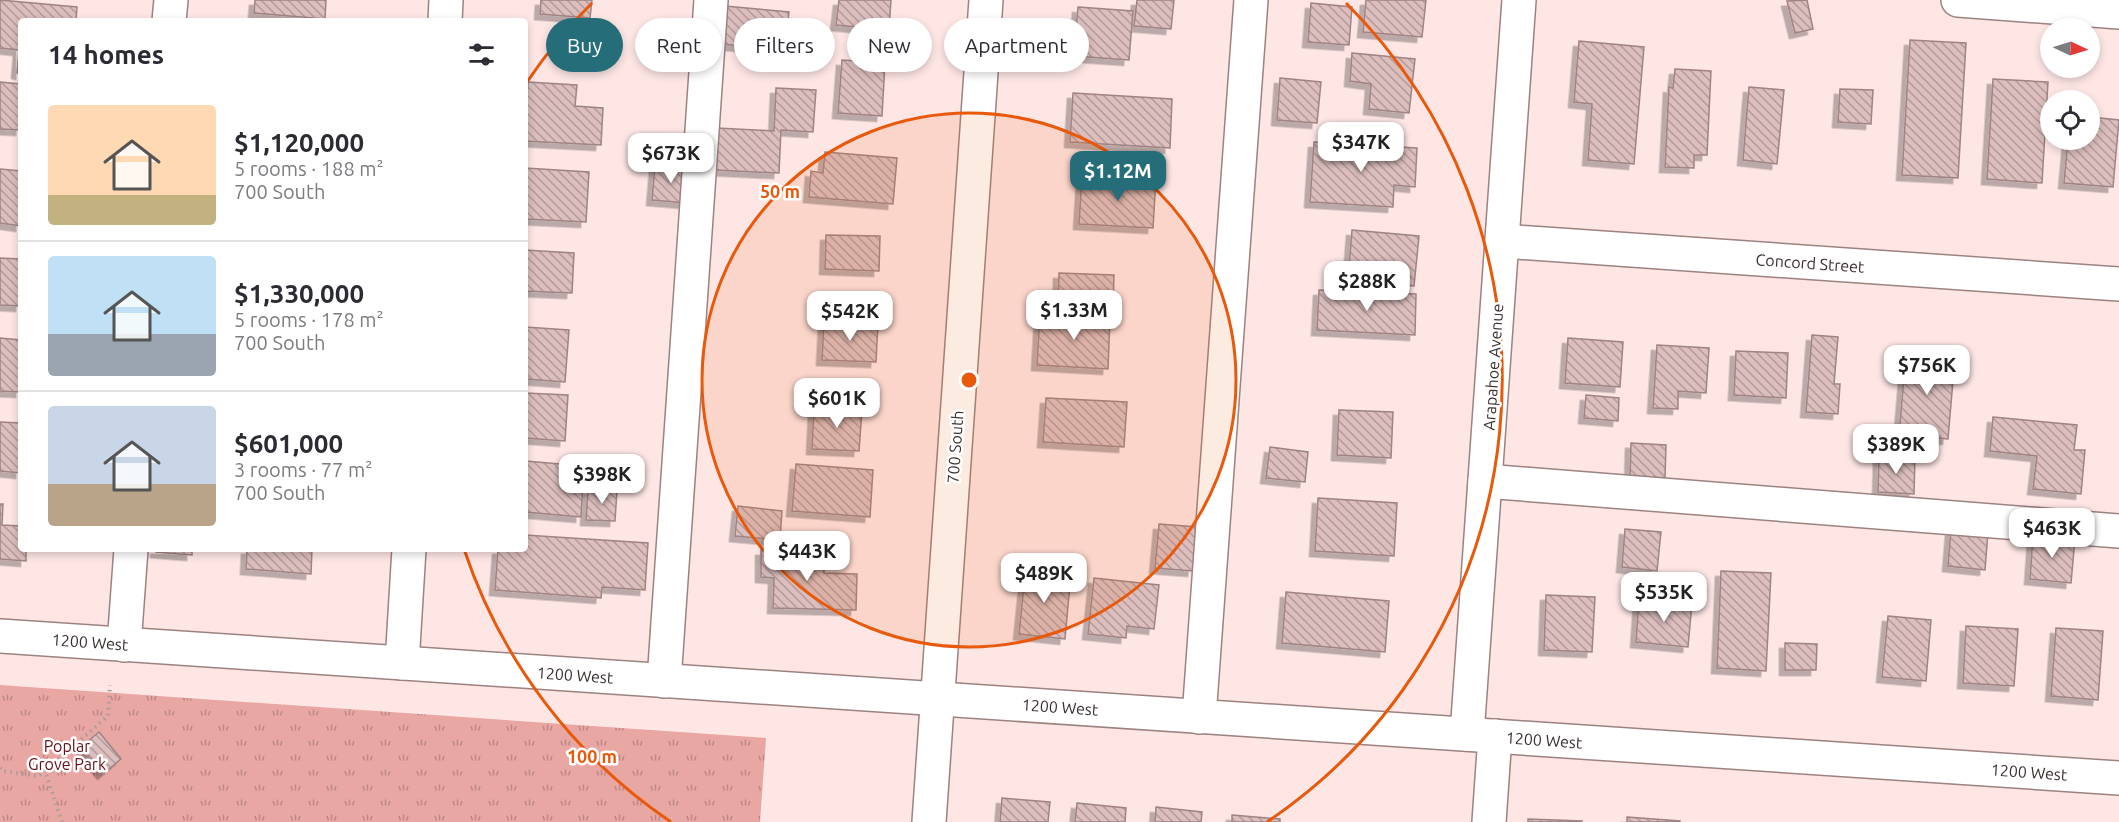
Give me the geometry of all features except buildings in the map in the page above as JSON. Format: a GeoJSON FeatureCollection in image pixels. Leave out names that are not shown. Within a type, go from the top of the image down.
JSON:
{"type":"FeatureCollection","features":[{"type":"Feature","properties":{"kind":"street"},"geometry":{"type":"LineString","coordinates":[[169,18],[171,0]]}},
{"type":"Feature","properties":{"kind":"street"},"geometry":{"type":"LineString","coordinates":[[445,18],[446,0]]}},
{"type":"Feature","properties":{"kind":"street"},"geometry":{"type":"LineString","coordinates":[[664,681],[711,0]]}},
{"type":"Feature","properties":{"kind":"street","name":"700 South"},"geometry":{"type":"LineString","coordinates":[[929,822],[986,0]]}},
{"type":"Feature","properties":{"kind":"street"},"geometry":{"type":"LineString","coordinates":[[1199,717],[1251,0]]}},
{"type":"Feature","properties":{"kind":"street","name":"Arapahoe Avenue"},"geometry":{"type":"LineString","coordinates":[[1489,822],[1481,735],[1485,481],[1519,0]]}},
{"type":"Feature","properties":{"kind":"street"},"geometry":{"type":"LineString","coordinates":[[1959,0],[2119,12]]}},
{"type":"Feature","properties":{"kind":"street","name":"Concord Street"},"geometry":{"type":"LineString","coordinates":[[1502,241],[2119,284]]}},
{"type":"Feature","properties":{"kind":"street"},"geometry":{"type":"LineString","coordinates":[[1485,481],[2119,531]]}},
{"type":"Feature","properties":{"kind":"street"},"geometry":{"type":"LineString","coordinates":[[124,645],[131,552]]}},
{"type":"Feature","properties":{"kind":"street"},"geometry":{"type":"LineString","coordinates":[[402,663],[410,552]]}},
{"type":"Feature","properties":{"kind":"street","name":"1200 West"},"geometry":{"type":"LineString","coordinates":[[0,636],[2119,778]]}},
{"type":"Feature","properties":{"kind":"path"},"geometry":{"type":"LineString","coordinates":[[0,768],[3,771],[38,776],[45,771],[108,716],[110,685]]}},
{"type":"Feature","properties":{"kind":"path"},"geometry":{"type":"LineString","coordinates":[[45,771],[62,822]]}},
{"type":"Feature","properties":{"kind":"green space","name":"Poplar Grove Park"},"geometry":{"type":"Polygon","coordinates":[[[0,685],[766,738],[760,822],[0,822],[0,685]]]}}]}
